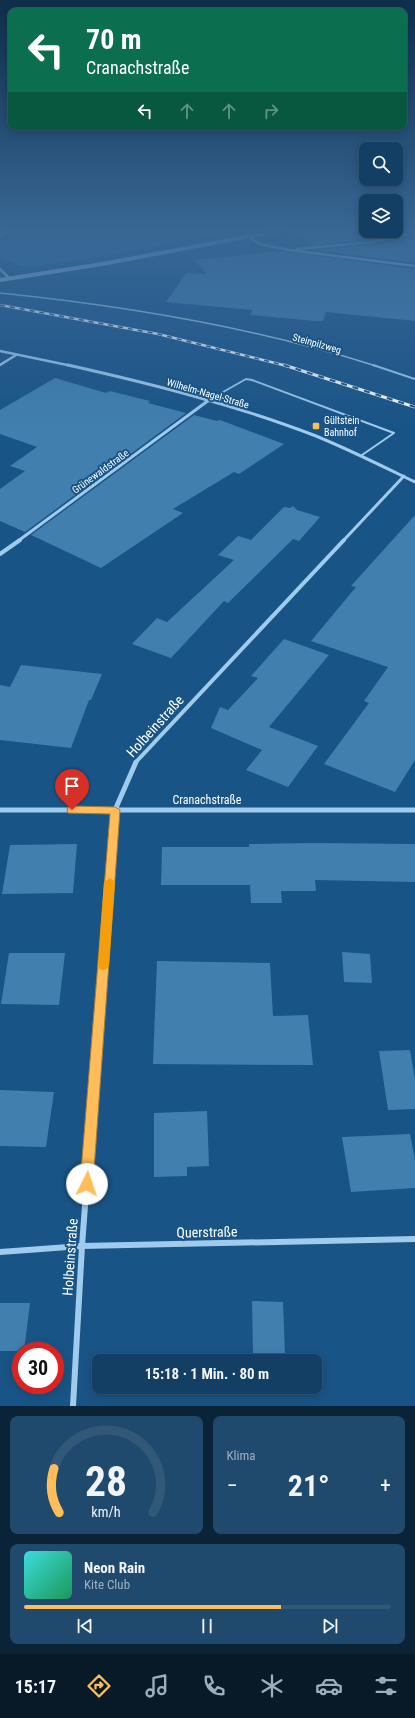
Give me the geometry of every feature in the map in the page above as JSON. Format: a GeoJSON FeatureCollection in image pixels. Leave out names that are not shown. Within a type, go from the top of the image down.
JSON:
{"type":"FeatureCollection","features":[{"type":"Feature","properties":{"kind":"street","name":"Wilhelm-Nagel-Straße"},"geometry":{"type":"LineString","coordinates":[[0,351],[102,373],[209,400],[264,418],[362,455],[415,482]]}},
{"type":"Feature","properties":{"kind":"street"},"geometry":{"type":"LineString","coordinates":[[0,365],[17,355]]}},
{"type":"Feature","properties":{"kind":"street","name":"Grünewaldstraße"},"geometry":{"type":"LineString","coordinates":[[0,554],[209,400]]}},
{"type":"Feature","properties":{"kind":"street","name":"Holbeinstraße"},"geometry":{"type":"LineString","coordinates":[[73,1406],[82,1246],[115,810],[135,763],[404,476]]}},
{"type":"Feature","properties":{"kind":"street","name":"Cranachstraße"},"geometry":{"type":"LineString","coordinates":[[0,810],[415,810]]}},
{"type":"Feature","properties":{"kind":"street","name":"Querstraße"},"geometry":{"type":"LineString","coordinates":[[0,1252],[82,1246],[415,1239]]}},
{"type":"Feature","properties":{"kind":"lane","name":"Steinpilzweg"},"geometry":{"type":"LineString","coordinates":[[15,295],[57,299],[197,321],[288,342],[372,365],[415,380]]}},
{"type":"Feature","properties":{"kind":"lane"},"geometry":{"type":"LineString","coordinates":[[209,400],[246,379],[252,380],[394,433],[362,455]]}},
{"type":"Feature","properties":{"kind":"building"},"geometry":{"type":"Polygon","coordinates":[[[171,295],[415,295],[415,321],[326,312],[323,321],[315,321],[250,315],[253,310],[166,302],[171,295]]]}},
{"type":"Feature","properties":{"kind":"building"},"geometry":{"type":"Polygon","coordinates":[[[55,378],[106,393],[110,391],[150,401],[148,403],[186,413],[25,532],[0,521],[0,489],[25,471],[10,466],[37,447],[0,434],[0,410],[55,378]]]}},
{"type":"Feature","properties":{"kind":"building"},"geometry":{"type":"Polygon","coordinates":[[[194,415],[217,421],[220,420],[284,444],[239,474],[234,472],[173,509],[183,513],[101,568],[31,535],[194,415]]]}},
{"type":"Feature","properties":{"kind":"building"},"geometry":{"type":"Polygon","coordinates":[[[293,506],[297,510],[320,517],[299,541],[293,539],[228,603],[224,601],[171,658],[132,644],[157,618],[167,622],[234,560],[218,555],[238,536],[251,540],[284,507],[290,508],[293,506]]]}},
{"type":"Feature","properties":{"kind":"building"},"geometry":{"type":"Polygon","coordinates":[[[415,515],[415,760],[395,792],[324,764],[369,703],[364,701],[388,667],[311,641],[356,587],[351,586],[415,515]]]}},
{"type":"Feature","properties":{"kind":"building"},"geometry":{"type":"Polygon","coordinates":[[[284,639],[329,655],[269,727],[318,746],[288,787],[246,770],[262,750],[211,728],[220,707],[228,710],[258,678],[251,676],[284,639]]]}},
{"type":"Feature","properties":{"kind":"building"},"geometry":{"type":"Polygon","coordinates":[[[21,665],[102,674],[91,700],[89,700],[71,748],[0,740],[0,685],[10,687],[21,665]]]}},
{"type":"Feature","properties":{"kind":"building"},"geometry":{"type":"Polygon","coordinates":[[[77,844],[73,893],[2,894],[10,845],[77,844]]]}},
{"type":"Feature","properties":{"kind":"building"},"geometry":{"type":"Polygon","coordinates":[[[249,844],[415,844],[415,882],[315,880],[316,891],[281,891],[282,903],[251,903],[250,885],[161,885],[162,847],[249,847],[249,844]]]}},
{"type":"Feature","properties":{"kind":"building"},"geometry":{"type":"Polygon","coordinates":[[[342,952],[370,954],[372,983],[344,982],[342,952]]]}},
{"type":"Feature","properties":{"kind":"building"},"geometry":{"type":"Polygon","coordinates":[[[9,953],[65,953],[59,1005],[1,1004],[9,953]]]}},
{"type":"Feature","properties":{"kind":"building"},"geometry":{"type":"Polygon","coordinates":[[[157,961],[270,963],[273,1016],[308,1015],[313,1065],[153,1064],[157,961]]]}},
{"type":"Feature","properties":{"kind":"building"},"geometry":{"type":"Polygon","coordinates":[[[410,1050],[415,1079],[415,1109],[388,1110],[379,1051],[410,1050]]]}},
{"type":"Feature","properties":{"kind":"building"},"geometry":{"type":"Polygon","coordinates":[[[0,1090],[54,1092],[46,1147],[0,1146],[0,1090]]]}},
{"type":"Feature","properties":{"kind":"building"},"geometry":{"type":"Polygon","coordinates":[[[207,1111],[209,1166],[187,1167],[187,1176],[154,1177],[154,1113],[207,1111]]]}},
{"type":"Feature","properties":{"kind":"building"},"geometry":{"type":"Polygon","coordinates":[[[410,1134],[415,1160],[415,1188],[351,1192],[342,1137],[410,1134]]]}},
{"type":"Feature","properties":{"kind":"building"},"geometry":{"type":"Polygon","coordinates":[[[252,1301],[283,1302],[285,1354],[253,1353],[252,1301]]]}},
{"type":"Feature","properties":{"kind":"building"},"geometry":{"type":"Polygon","coordinates":[[[0,1303],[30,1303],[25,1342],[12,1342],[12,1351],[0,1351],[0,1303]]]}},
{"type":"Feature","properties":{"kind":"railway"},"geometry":{"type":"LineString","coordinates":[[0,305],[158,334],[287,366]]}},
{"type":"Feature","properties":{"kind":"railway"},"geometry":{"type":"LineString","coordinates":[[284,365],[415,407]]}},
{"type":"Feature","properties":{"kind":"slow traffic"},"geometry":{"type":"LineString","coordinates":[[103,965],[110,882]]}},
{"type":"Feature","properties":{"kind":"place","name":"Gültstein Bahnhof"},"geometry":{"type":"Point","coordinates":[316,426]}},
{"type":"Feature","properties":{"kind":"route"},"geometry":{"type":"LineString","coordinates":[[72,810],[115,810],[87,1184]]}}]}
